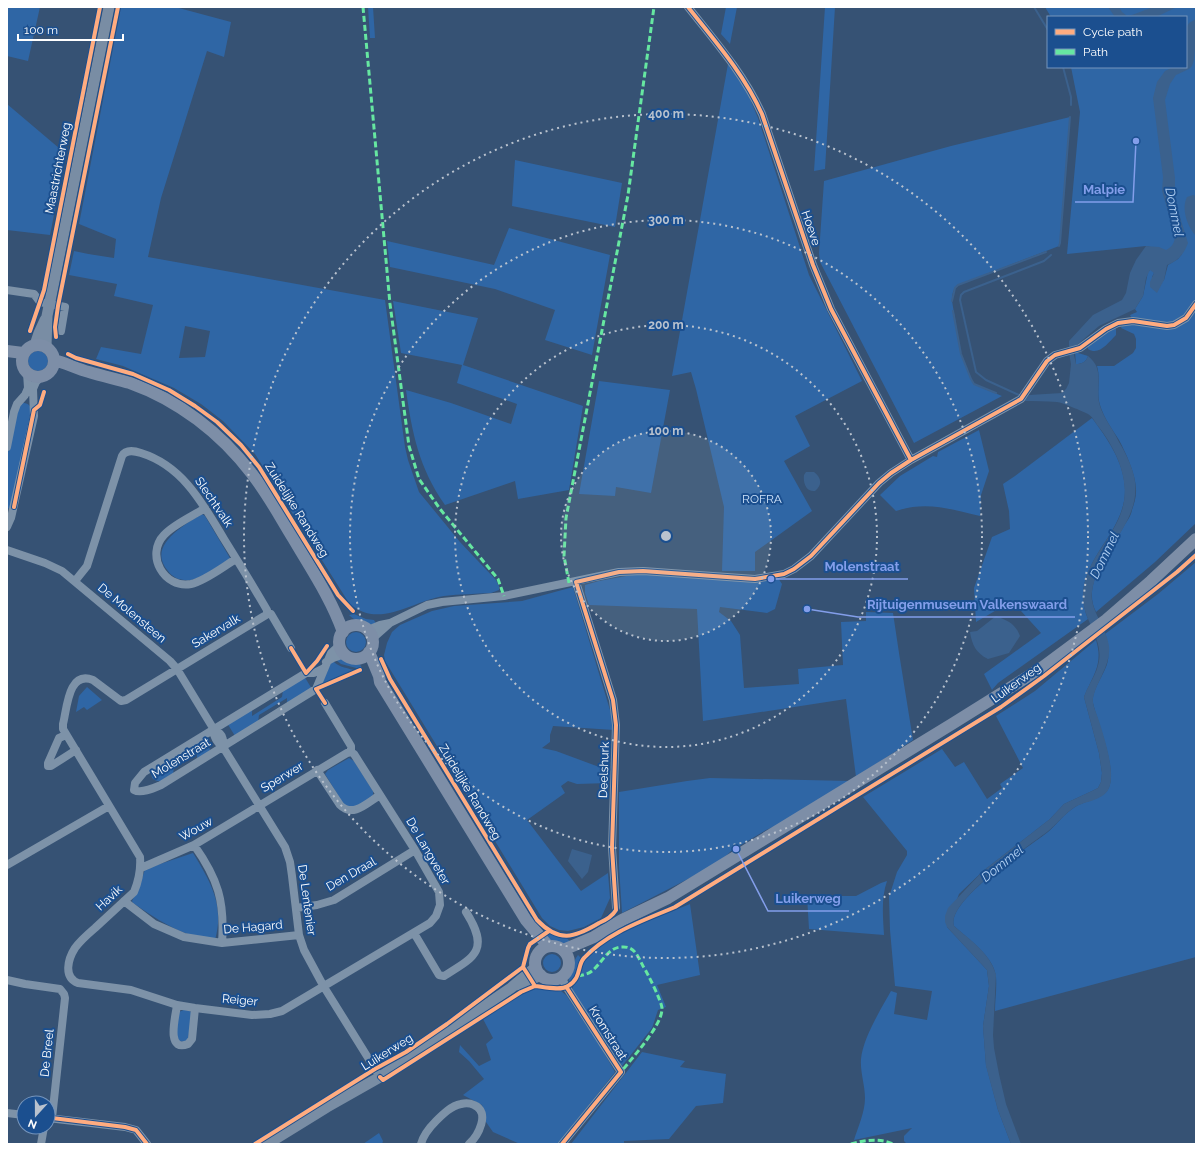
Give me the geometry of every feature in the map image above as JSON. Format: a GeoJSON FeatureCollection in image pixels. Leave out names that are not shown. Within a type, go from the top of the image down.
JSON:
{"type":"FeatureCollection","features":[{"type":"Feature","properties":{"kind":"main road","name":"Maastrichterweg"},"geometry":{"type":"LineString","coordinates":[[40,345],[50,304],[109,7]]}},
{"type":"Feature","properties":{"kind":"main road"},"geometry":{"type":"LineString","coordinates":[[7,351],[24,363],[31,376],[41,377],[49,373],[53,365],[50,350],[40,345],[26,349],[24,363]]}},
{"type":"Feature","properties":{"kind":"main road"},"geometry":{"type":"LineString","coordinates":[[7,358],[24,363]]}},
{"type":"Feature","properties":{"kind":"main road","name":"Zuidelijke Randweg"},"geometry":{"type":"LineString","coordinates":[[53,365],[87,372],[131,384],[164,398],[190,414],[211,430],[253,474],[348,629]]}},
{"type":"Feature","properties":{"kind":"main road","name":"Luikerweg"},"geometry":{"type":"LineString","coordinates":[[566,954],[579,952],[594,937],[622,920],[668,898],[865,778],[1040,668],[1106,620],[1196,539]]}},
{"type":"Feature","properties":{"kind":"main road"},"geometry":{"type":"LineString","coordinates":[[363,626],[370,634],[372,644],[364,655],[349,657],[342,649],[340,636],[348,629],[363,626]]}},
{"type":"Feature","properties":{"kind":"main road","name":"Zuidelijke Randweg"},"geometry":{"type":"LineString","coordinates":[[364,655],[379,676],[380,682],[544,949]]}},
{"type":"Feature","properties":{"kind":"main road"},"geometry":{"type":"LineString","coordinates":[[554,946],[566,954],[568,969],[561,976],[551,979],[538,971],[536,956],[544,949],[554,946]]}},
{"type":"Feature","properties":{"kind":"main road","name":"Luikerweg"},"geometry":{"type":"LineString","coordinates":[[267,1144],[327,1107],[380,1077],[538,971]]}},
{"type":"Feature","properties":{"kind":"street","name":"Hoeve"},"geometry":{"type":"LineString","coordinates":[[688,7],[734,65],[754,96],[762,114],[813,265],[831,309],[911,460]]}},
{"type":"Feature","properties":{"kind":"street"},"geometry":{"type":"LineString","coordinates":[[7,290],[34,294],[40,302],[65,307],[61,330]]}},
{"type":"Feature","properties":{"kind":"street"},"geometry":{"type":"LineString","coordinates":[[370,634],[427,605],[442,602],[504,596],[619,572],[643,571],[755,579],[784,574],[794,569],[811,556],[879,483],[891,473],[911,460],[1023,397],[1047,362],[1055,355],[1080,348],[1106,329],[1118,323],[1133,321],[1167,326],[1174,325],[1186,318],[1196,304]]}},
{"type":"Feature","properties":{"kind":"street"},"geometry":{"type":"LineString","coordinates":[[7,446],[11,411],[21,401],[28,388],[24,363]]}},
{"type":"Feature","properties":{"kind":"street"},"geometry":{"type":"LineString","coordinates":[[7,527],[11,518],[11,509],[34,416],[33,389],[36,382],[41,377]]}},
{"type":"Feature","properties":{"kind":"street"},"geometry":{"type":"LineString","coordinates":[[21,401],[26,400],[33,404]]}},
{"type":"Feature","properties":{"kind":"street","name":"Slechtvalk"},"geometry":{"type":"LineString","coordinates":[[75,581],[87,566],[123,453],[130,451],[137,452],[156,459],[168,466],[191,487],[236,558],[267,610],[267,613],[271,614],[291,648]]}},
{"type":"Feature","properties":{"kind":"street"},"geometry":{"type":"LineString","coordinates":[[205,508],[169,531],[161,539],[156,555],[158,566],[172,581],[182,584],[192,584],[202,580],[236,558]]}},
{"type":"Feature","properties":{"kind":"street","name":"De Molensteen"},"geometry":{"type":"LineString","coordinates":[[7,550],[46,563],[62,571],[170,661],[177,669],[213,728],[214,737],[223,747]]}},
{"type":"Feature","properties":{"kind":"street","name":"Deelshurk"},"geometry":{"type":"LineString","coordinates":[[576,582],[613,700],[616,725],[612,848],[616,907]]}},
{"type":"Feature","properties":{"kind":"street","name":"Sakervalk"},"geometry":{"type":"LineString","coordinates":[[66,734],[63,729],[63,724],[71,688],[80,680],[89,678],[122,701],[126,700],[267,613]]}},
{"type":"Feature","properties":{"kind":"street"},"geometry":{"type":"LineString","coordinates":[[318,685],[331,653],[342,649]]}},
{"type":"Feature","properties":{"kind":"street","name":"Molenstraat"},"geometry":{"type":"LineString","coordinates":[[318,685],[316,689],[154,788],[140,792],[134,790],[134,783],[144,772],[306,672],[310,673],[318,671],[325,665]]}},
{"type":"Feature","properties":{"kind":"street"},"geometry":{"type":"LineString","coordinates":[[310,673],[315,677],[318,685]]}},
{"type":"Feature","properties":{"kind":"street","name":"De Langveter"},"geometry":{"type":"LineString","coordinates":[[324,987],[430,923],[436,916],[440,905],[439,892],[415,850],[354,754],[351,752],[351,746],[325,704]]}},
{"type":"Feature","properties":{"kind":"street"},"geometry":{"type":"LineString","coordinates":[[76,750],[51,766],[48,766],[59,738],[66,734],[76,750],[140,857],[141,868]]}},
{"type":"Feature","properties":{"kind":"street","name":"De Lentenier"},"geometry":{"type":"LineString","coordinates":[[223,747],[285,847],[292,876],[299,935],[304,950],[324,987],[380,1077]]}},
{"type":"Feature","properties":{"kind":"street","name":"Sperwer"},"geometry":{"type":"LineString","coordinates":[[259,805],[351,752]]}},
{"type":"Feature","properties":{"kind":"street","name":"Sperwer"},"geometry":{"type":"LineString","coordinates":[[318,770],[344,809],[349,811],[356,810],[380,795]]}},
{"type":"Feature","properties":{"kind":"street","name":"Wouw"},"geometry":{"type":"LineString","coordinates":[[141,868],[194,845],[259,805]]}},
{"type":"Feature","properties":{"kind":"street"},"geometry":{"type":"LineString","coordinates":[[7,865],[109,806]]}},
{"type":"Feature","properties":{"kind":"street"},"geometry":{"type":"LineString","coordinates":[[194,845],[208,864],[218,886],[223,926],[222,943]]}},
{"type":"Feature","properties":{"kind":"street","name":"Den Draal"},"geometry":{"type":"LineString","coordinates":[[296,908],[334,900],[415,850]]}},
{"type":"Feature","properties":{"kind":"street","name":"Havik"},"geometry":{"type":"LineString","coordinates":[[73,981],[69,975],[69,963],[76,947],[134,892],[139,880],[141,868]]}},
{"type":"Feature","properties":{"kind":"street","name":"De Hagard"},"geometry":{"type":"LineString","coordinates":[[124,901],[154,924],[184,937],[222,943],[299,935]]}},
{"type":"Feature","properties":{"kind":"street"},"geometry":{"type":"LineString","coordinates":[[414,933],[439,975],[444,976],[468,962],[476,952],[478,941],[476,931],[466,912]]}},
{"type":"Feature","properties":{"kind":"street","name":"Kromstraat"},"geometry":{"type":"LineString","coordinates":[[561,976],[567,988],[621,1072],[562,1144]]}},
{"type":"Feature","properties":{"kind":"street","name":"De Breel"},"geometry":{"type":"LineString","coordinates":[[7,980],[54,988],[63,991],[66,998],[53,1095]]}},
{"type":"Feature","properties":{"kind":"street","name":"Reiger"},"geometry":{"type":"LineString","coordinates":[[73,981],[78,983],[131,990],[177,1005],[252,1015],[270,1014],[282,1011],[324,987]]}},
{"type":"Feature","properties":{"kind":"street"},"geometry":{"type":"LineString","coordinates":[[177,1005],[173,1037],[176,1043],[181,1046],[188,1044],[192,1039],[195,1008]]}},
{"type":"Feature","properties":{"kind":"street"},"geometry":{"type":"LineString","coordinates":[[421,1144],[424,1136],[443,1114],[456,1106],[467,1103],[479,1109],[482,1120],[478,1133],[469,1144]]}},
{"type":"Feature","properties":{"kind":"street"},"geometry":{"type":"LineString","coordinates":[[56,1119],[125,1127],[136,1130],[147,1144]]}},
{"type":"Feature","properties":{"kind":"green space"},"geometry":{"type":"Polygon","coordinates":[[[7,7],[40,7],[28,61],[7,56],[7,7]]]}},
{"type":"Feature","properties":{"kind":"green space"},"geometry":{"type":"Polygon","coordinates":[[[121,7],[175,7],[231,22],[224,57],[207,51],[161,198],[148,257],[385,300],[405,447],[419,492],[460,542],[496,580],[499,590],[491,593],[444,596],[395,612],[383,614],[372,614],[360,611],[349,603],[255,454],[223,421],[201,404],[174,388],[123,366],[96,359],[101,347],[141,354],[153,305],[114,296],[117,284],[69,275],[74,251],[114,258],[116,239],[79,224],[121,7]],[[185,326],[179,358],[205,357],[210,331],[185,326]]]}},
{"type":"Feature","properties":{"kind":"green space"},"geometry":{"type":"Polygon","coordinates":[[[368,7],[373,7],[375,38],[370,38],[368,7]]]}},
{"type":"Feature","properties":{"kind":"green space"},"geometry":{"type":"Polygon","coordinates":[[[726,7],[737,7],[730,44],[721,34],[726,7]]]}},
{"type":"Feature","properties":{"kind":"green space"},"geometry":{"type":"Polygon","coordinates":[[[825,7],[835,7],[825,169],[814,171],[825,7]]]}},
{"type":"Feature","properties":{"kind":"green space"},"geometry":{"type":"Polygon","coordinates":[[[1045,7],[1196,7],[1196,301],[1184,316],[1171,323],[1132,319],[1130,315],[1137,312],[1135,309],[1143,296],[1148,272],[1153,270],[1154,273],[1152,277],[1160,284],[1164,280],[1168,265],[1178,259],[1182,254],[1146,246],[1067,254],[1080,112],[1071,68],[1187,68],[1187,16],[1050,16],[1045,7]]]}},
{"type":"Feature","properties":{"kind":"green space","name":"ROFRA"},"geometry":{"type":"Polygon","coordinates":[[[728,64],[747,92],[758,118],[809,275],[862,381],[795,416],[810,446],[784,461],[812,511],[755,552],[755,571],[722,571],[724,507],[696,389],[691,372],[672,376],[728,64]]]}},
{"type":"Feature","properties":{"kind":"green space"},"geometry":{"type":"Polygon","coordinates":[[[7,104],[66,154],[50,235],[7,230],[7,104]]]}},
{"type":"Feature","properties":{"kind":"green space"},"geometry":{"type":"Polygon","coordinates":[[[1070,117],[1059,246],[958,285],[953,294],[952,301],[961,354],[971,379],[974,384],[1002,396],[914,443],[820,262],[819,253],[824,181],[951,146],[1070,117]]]}},
{"type":"Feature","properties":{"kind":"green space"},"geometry":{"type":"Polygon","coordinates":[[[515,160],[622,183],[615,227],[512,206],[515,160]]]}},
{"type":"Feature","properties":{"kind":"green space"},"geometry":{"type":"Polygon","coordinates":[[[509,228],[610,255],[592,355],[545,340],[555,310],[495,289],[390,267],[387,241],[494,265],[509,228]]]}},
{"type":"Feature","properties":{"kind":"green space"},"geometry":{"type":"Polygon","coordinates":[[[393,301],[478,318],[463,365],[583,406],[569,490],[518,499],[515,481],[445,505],[429,477],[418,450],[406,390],[451,403],[511,424],[517,404],[457,383],[462,365],[401,353],[393,301]]]}},
{"type":"Feature","properties":{"kind":"green space"},"geometry":{"type":"Polygon","coordinates":[[[1196,308],[1196,523],[1155,562],[1096,612],[1092,601],[1092,590],[1095,579],[1105,556],[1130,516],[1135,501],[1136,492],[1135,479],[1128,458],[1106,419],[1100,405],[1098,395],[1099,376],[1097,366],[1114,366],[1133,353],[1136,348],[1136,339],[1134,334],[1121,328],[1123,324],[1167,328],[1196,308]]]}},
{"type":"Feature","properties":{"kind":"green space"},"geometry":{"type":"Polygon","coordinates":[[[1114,328],[1116,329],[1116,335],[1107,345],[1096,351],[1088,349],[1088,346],[1114,328]]]}},
{"type":"Feature","properties":{"kind":"green space"},"geometry":{"type":"Polygon","coordinates":[[[38,351],[45,354],[48,361],[45,368],[38,371],[31,368],[28,361],[31,354],[38,351]]]}},
{"type":"Feature","properties":{"kind":"green space"},"geometry":{"type":"Polygon","coordinates":[[[1075,352],[1088,356],[1086,360],[1080,364],[1076,364],[1075,352]]]}},
{"type":"Feature","properties":{"kind":"green space"},"geometry":{"type":"Polygon","coordinates":[[[599,381],[670,390],[651,493],[616,487],[615,496],[579,494],[599,381]]]}},
{"type":"Feature","properties":{"kind":"green space"},"geometry":{"type":"Polygon","coordinates":[[[22,403],[29,405],[32,412],[10,508],[7,509],[7,456],[17,409],[22,403]]]}},
{"type":"Feature","properties":{"kind":"green space"},"geometry":{"type":"Polygon","coordinates":[[[1092,418],[1114,451],[1122,469],[1125,489],[1123,506],[1117,522],[1090,567],[1085,583],[1083,600],[1088,619],[998,683],[992,690],[984,674],[1041,633],[1012,601],[976,622],[974,588],[992,537],[1010,529],[1009,511],[1003,484],[1092,418]]]}},
{"type":"Feature","properties":{"kind":"green space"},"geometry":{"type":"Polygon","coordinates":[[[979,430],[989,471],[981,495],[980,516],[928,506],[907,508],[896,511],[880,495],[900,476],[933,456],[937,457],[938,452],[979,430]]]}},
{"type":"Feature","properties":{"kind":"green space"},"geometry":{"type":"Polygon","coordinates":[[[202,514],[205,516],[230,558],[204,575],[194,579],[187,580],[172,576],[162,562],[164,545],[178,530],[202,514]]]}},
{"type":"Feature","properties":{"kind":"green space"},"geometry":{"type":"Polygon","coordinates":[[[1196,562],[1196,957],[995,1011],[996,977],[994,969],[991,962],[980,948],[954,926],[955,916],[962,903],[991,875],[1048,832],[1071,810],[1079,805],[1098,798],[1105,793],[1110,786],[1110,763],[1093,703],[1096,687],[1105,670],[1108,660],[1108,648],[1105,634],[1158,594],[1196,562]]]}},
{"type":"Feature","properties":{"kind":"green space"},"geometry":{"type":"Polygon","coordinates":[[[637,574],[778,578],[782,584],[775,609],[767,613],[720,607],[719,612],[731,621],[740,635],[744,688],[799,684],[798,669],[843,665],[841,622],[866,621],[866,612],[893,613],[913,740],[856,777],[846,699],[703,721],[697,609],[589,605],[585,593],[585,585],[637,574]]]}},
{"type":"Feature","properties":{"kind":"green space"},"geometry":{"type":"Polygon","coordinates":[[[573,587],[613,720],[614,730],[553,726],[550,735],[550,742],[542,748],[556,751],[610,771],[609,783],[577,784],[568,781],[561,786],[565,793],[527,820],[581,891],[608,873],[610,898],[601,918],[584,927],[568,931],[559,930],[550,926],[542,918],[385,661],[384,655],[392,632],[400,625],[432,611],[454,606],[522,601],[573,587]]]}},
{"type":"Feature","properties":{"kind":"green space"},"geometry":{"type":"Polygon","coordinates":[[[354,614],[366,619],[374,620],[376,624],[369,624],[355,620],[349,615],[354,614]]]}},
{"type":"Feature","properties":{"kind":"green space"},"geometry":{"type":"Polygon","coordinates":[[[356,632],[363,635],[366,642],[363,649],[356,652],[349,649],[346,642],[349,635],[356,632]]]}},
{"type":"Feature","properties":{"kind":"green space"},"geometry":{"type":"Polygon","coordinates":[[[1096,640],[1099,656],[1098,663],[1084,697],[1099,753],[1102,773],[1101,782],[1098,788],[1064,804],[1050,819],[983,871],[959,894],[947,927],[987,970],[989,986],[983,1026],[986,1065],[998,1110],[1011,1144],[907,1144],[904,1141],[904,1136],[912,1128],[854,1140],[863,1114],[865,1103],[861,1064],[862,1051],[878,1015],[891,991],[897,993],[894,1014],[927,1020],[932,991],[895,986],[890,930],[889,897],[897,872],[907,855],[907,851],[863,797],[942,749],[955,767],[964,762],[987,799],[1002,788],[1000,784],[1023,768],[996,716],[1035,691],[1096,640]]]}},
{"type":"Feature","properties":{"kind":"green space"},"geometry":{"type":"Polygon","coordinates":[[[343,659],[359,663],[362,668],[360,669],[341,664],[336,660],[343,659]]]}},
{"type":"Feature","properties":{"kind":"green space"},"geometry":{"type":"Polygon","coordinates":[[[333,661],[341,666],[357,671],[321,686],[331,662],[333,661]]]}},
{"type":"Feature","properties":{"kind":"green space"},"geometry":{"type":"Polygon","coordinates":[[[304,676],[312,689],[287,705],[287,698],[259,715],[258,722],[235,736],[227,723],[252,708],[252,716],[282,697],[283,690],[304,676]]]}},
{"type":"Feature","properties":{"kind":"green space"},"geometry":{"type":"Polygon","coordinates":[[[87,687],[102,700],[87,710],[84,707],[76,712],[79,696],[87,687]]]}},
{"type":"Feature","properties":{"kind":"green space"},"geometry":{"type":"Polygon","coordinates":[[[203,738],[211,751],[197,760],[197,753],[174,767],[173,774],[168,778],[158,781],[152,778],[152,771],[156,766],[169,759],[170,765],[192,751],[193,745],[203,738]]]}},
{"type":"Feature","properties":{"kind":"green space"},"geometry":{"type":"Polygon","coordinates":[[[349,758],[354,761],[373,791],[373,795],[356,808],[344,805],[325,774],[328,770],[349,758]]]}},
{"type":"Feature","properties":{"kind":"green space"},"geometry":{"type":"Polygon","coordinates":[[[710,778],[849,781],[785,822],[766,830],[731,851],[719,863],[622,913],[619,867],[619,792],[710,778]]]}},
{"type":"Feature","properties":{"kind":"green space"},"geometry":{"type":"Polygon","coordinates":[[[193,853],[205,873],[217,904],[218,927],[215,940],[191,935],[174,928],[146,912],[132,901],[140,885],[145,869],[193,853]]]}},
{"type":"Feature","properties":{"kind":"green space"},"geometry":{"type":"Polygon","coordinates":[[[887,881],[883,901],[884,935],[809,929],[807,896],[856,896],[887,881]]]}},
{"type":"Feature","properties":{"kind":"green space"},"geometry":{"type":"Polygon","coordinates":[[[690,904],[700,975],[657,985],[666,1007],[658,1010],[652,1028],[622,1066],[572,990],[587,957],[596,949],[621,933],[690,904]]]}},
{"type":"Feature","properties":{"kind":"green space"},"geometry":{"type":"Polygon","coordinates":[[[550,934],[565,937],[570,941],[565,945],[554,942],[545,936],[550,934]]]}},
{"type":"Feature","properties":{"kind":"green space"},"geometry":{"type":"Polygon","coordinates":[[[552,954],[558,957],[561,963],[558,969],[552,972],[546,969],[543,963],[546,957],[552,954]]]}},
{"type":"Feature","properties":{"kind":"green space"},"geometry":{"type":"Polygon","coordinates":[[[578,955],[581,958],[577,974],[569,982],[571,968],[578,955]]]}},
{"type":"Feature","properties":{"kind":"green space"},"geometry":{"type":"Polygon","coordinates":[[[547,988],[561,991],[566,995],[599,1044],[615,1072],[558,1144],[520,1144],[493,1132],[486,1122],[482,1105],[463,1095],[484,1079],[469,1061],[459,1052],[460,1045],[479,1066],[491,1060],[486,1044],[493,1038],[483,1019],[521,994],[535,989],[547,988]]]}},
{"type":"Feature","properties":{"kind":"green space"},"geometry":{"type":"Polygon","coordinates":[[[186,1009],[192,1014],[188,1039],[185,1042],[178,1041],[176,1032],[179,1012],[186,1009]]]}},
{"type":"Feature","properties":{"kind":"green space"},"geometry":{"type":"Polygon","coordinates":[[[642,1052],[685,1061],[680,1067],[726,1074],[723,1103],[696,1106],[669,1139],[624,1141],[624,1144],[571,1144],[642,1052]]]}},
{"type":"Feature","properties":{"kind":"green space"},"geometry":{"type":"Polygon","coordinates":[[[379,1133],[383,1141],[382,1144],[363,1144],[379,1133]]]}},
{"type":"Feature","properties":{"kind":"water"},"geometry":{"type":"Polygon","coordinates":[[[1108,7],[1119,7],[1127,16],[1114,16],[1108,7]]]}},
{"type":"Feature","properties":{"kind":"water"},"geometry":{"type":"Polygon","coordinates":[[[1153,7],[1177,7],[1158,16],[1127,16],[1153,7]]]}},
{"type":"Feature","properties":{"kind":"water","name":"Dommel"},"geometry":{"type":"Polygon","coordinates":[[[1196,19],[1194,60],[1189,69],[1176,75],[1170,84],[1165,100],[1175,178],[1177,207],[1188,243],[1185,251],[1180,257],[1167,265],[1164,280],[1157,293],[1150,287],[1150,282],[1154,273],[1150,270],[1146,278],[1143,296],[1135,309],[1099,326],[1077,345],[1074,355],[1076,364],[1084,362],[1088,356],[1097,367],[1098,399],[1100,406],[1126,454],[1134,476],[1135,492],[1127,522],[1102,562],[1092,592],[1093,605],[1108,639],[1109,646],[1108,660],[1095,691],[1093,701],[1109,756],[1111,775],[1110,783],[1105,794],[1097,799],[1075,807],[1047,832],[991,875],[962,903],[955,916],[954,926],[985,954],[990,960],[996,975],[993,1035],[994,1048],[1006,1104],[1021,1144],[1011,1144],[998,1110],[986,1066],[983,1026],[989,986],[987,970],[947,927],[945,916],[948,908],[983,871],[1050,819],[1064,804],[1098,788],[1101,782],[1102,773],[1099,753],[1084,697],[1099,661],[1099,652],[1098,644],[1085,611],[1083,594],[1085,581],[1089,570],[1118,521],[1122,510],[1125,487],[1120,465],[1111,445],[1087,413],[1060,403],[1024,401],[1029,395],[1062,393],[1066,389],[1069,383],[1071,364],[1069,341],[1093,315],[1122,300],[1126,293],[1130,273],[1136,260],[1146,246],[1159,247],[1166,250],[1171,247],[1174,242],[1174,232],[1162,191],[1163,177],[1153,98],[1157,82],[1165,71],[1171,68],[1187,68],[1187,26],[1189,23],[1196,19]]]}},
{"type":"Feature","properties":{"kind":"water"},"geometry":{"type":"Polygon","coordinates":[[[1193,195],[1196,196],[1196,236],[1190,227],[1185,212],[1185,202],[1187,197],[1193,195]]]}},
{"type":"Feature","properties":{"kind":"water"},"geometry":{"type":"Polygon","coordinates":[[[806,472],[814,472],[820,479],[818,489],[815,491],[809,490],[805,484],[804,475],[806,472]]]}},
{"type":"Feature","properties":{"kind":"water"},"geometry":{"type":"Polygon","coordinates":[[[996,616],[1013,625],[1020,636],[1009,653],[988,659],[980,654],[975,648],[970,632],[977,631],[996,616]]]}},
{"type":"Feature","properties":{"kind":"water"},"geometry":{"type":"Polygon","coordinates":[[[572,849],[592,855],[588,872],[582,879],[568,861],[572,849]]]}},
{"type":"Feature","properties":{"kind":"waterway"},"geometry":{"type":"LineString","coordinates":[[1034,7],[1047,28]]}},
{"type":"Feature","properties":{"kind":"waterway"},"geometry":{"type":"LineString","coordinates":[[1063,68],[1071,97],[1071,105]]}},
{"type":"Feature","properties":{"kind":"waterway"},"geometry":{"type":"LineString","coordinates":[[1059,246],[1070,117]]}},
{"type":"Feature","properties":{"kind":"waterway"},"geometry":{"type":"LineString","coordinates":[[952,301],[955,288],[958,285],[1046,252]]}},
{"type":"Feature","properties":{"kind":"waterway"},"geometry":{"type":"LineString","coordinates":[[1021,396],[986,380],[976,372],[960,300],[961,295],[964,292],[1044,261],[1051,255]]}},
{"type":"Feature","properties":{"kind":"waterway"},"geometry":{"type":"LineString","coordinates":[[953,311],[961,354],[971,379],[974,384],[996,393]]}},
{"type":"Feature","properties":{"kind":"marked path"},"geometry":{"type":"LineString","coordinates":[[363,7],[390,304],[409,446],[419,479],[440,509],[498,579],[504,596]]}},
{"type":"Feature","properties":{"kind":"marked path"},"geometry":{"type":"LineString","coordinates":[[569,583],[564,556],[566,518],[628,195],[654,7]]}},
{"type":"Feature","properties":{"kind":"marked path"},"geometry":{"type":"LineString","coordinates":[[578,976],[587,974],[596,968],[609,952],[617,948],[626,947],[633,950],[638,956],[657,993],[662,1008],[661,1015],[646,1042],[621,1072]]}},
{"type":"Feature","properties":{"kind":"marked path"},"geometry":{"type":"LineString","coordinates":[[851,1144],[872,1140],[893,1144]]}},
{"type":"Feature","properties":{"kind":"cycle path"},"geometry":{"type":"LineString","coordinates":[[30,331],[44,290],[100,7]]}},
{"type":"Feature","properties":{"kind":"cycle path"},"geometry":{"type":"LineString","coordinates":[[56,337],[55,327],[58,306],[118,7]]}},
{"type":"Feature","properties":{"kind":"cycle path"},"geometry":{"type":"LineString","coordinates":[[688,7],[719,45],[755,99],[762,114],[813,265],[831,309],[911,460]]}},
{"type":"Feature","properties":{"kind":"cycle path"},"geometry":{"type":"LineString","coordinates":[[381,659],[390,679],[537,920],[552,932],[560,935],[567,936],[582,932],[609,918],[616,910],[612,848],[616,725],[613,700],[576,582],[619,572],[643,571],[755,579],[784,574],[794,569],[811,556],[879,483],[891,473],[911,460],[1021,399],[1047,361],[1055,355],[1080,348],[1106,329],[1118,323],[1133,321],[1167,326],[1174,325],[1186,318],[1196,304]]}},
{"type":"Feature","properties":{"kind":"cycle path"},"geometry":{"type":"LineString","coordinates":[[68,354],[76,358],[133,374],[169,390],[217,422],[241,445],[259,467],[338,595],[353,611]]}},
{"type":"Feature","properties":{"kind":"cycle path"},"geometry":{"type":"LineString","coordinates":[[14,507],[34,410],[40,405],[44,392]]}},
{"type":"Feature","properties":{"kind":"cycle path"},"geometry":{"type":"LineString","coordinates":[[549,931],[530,944],[523,967],[535,986],[561,988],[572,983],[584,958],[604,941],[639,922],[675,907],[1001,707],[1044,676],[1177,572],[1196,555]]}},
{"type":"Feature","properties":{"kind":"cycle path"},"geometry":{"type":"LineString","coordinates":[[291,648],[306,673],[317,661],[327,646]]}},
{"type":"Feature","properties":{"kind":"cycle path"},"geometry":{"type":"LineString","coordinates":[[325,703],[316,689],[360,670]]}},
{"type":"Feature","properties":{"kind":"cycle path"},"geometry":{"type":"LineString","coordinates":[[255,1144],[375,1069],[406,1052],[447,1024],[523,967]]}},
{"type":"Feature","properties":{"kind":"cycle path"},"geometry":{"type":"LineString","coordinates":[[380,1077],[383,1080],[521,992],[535,986]]}},
{"type":"Feature","properties":{"kind":"cycle path"},"geometry":{"type":"LineString","coordinates":[[562,1144],[621,1072],[567,988]]}},
{"type":"Feature","properties":{"kind":"cycle path"},"geometry":{"type":"LineString","coordinates":[[56,1118],[125,1127],[136,1130],[147,1144]]}},
{"type":"Feature","properties":{"kind":"place","name":"Malpie"},"geometry":{"type":"Point","coordinates":[1136,141]}},
{"type":"Feature","properties":{"kind":"place","name":"Molenstraat"},"geometry":{"type":"Point","coordinates":[771,579]}},
{"type":"Feature","properties":{"kind":"place","name":"Rijtuigenmuseum Valkenswaard"},"geometry":{"type":"Point","coordinates":[807,609]}},
{"type":"Feature","properties":{"kind":"place","name":"Luikerweg"},"geometry":{"type":"Point","coordinates":[736,849]}}]}
